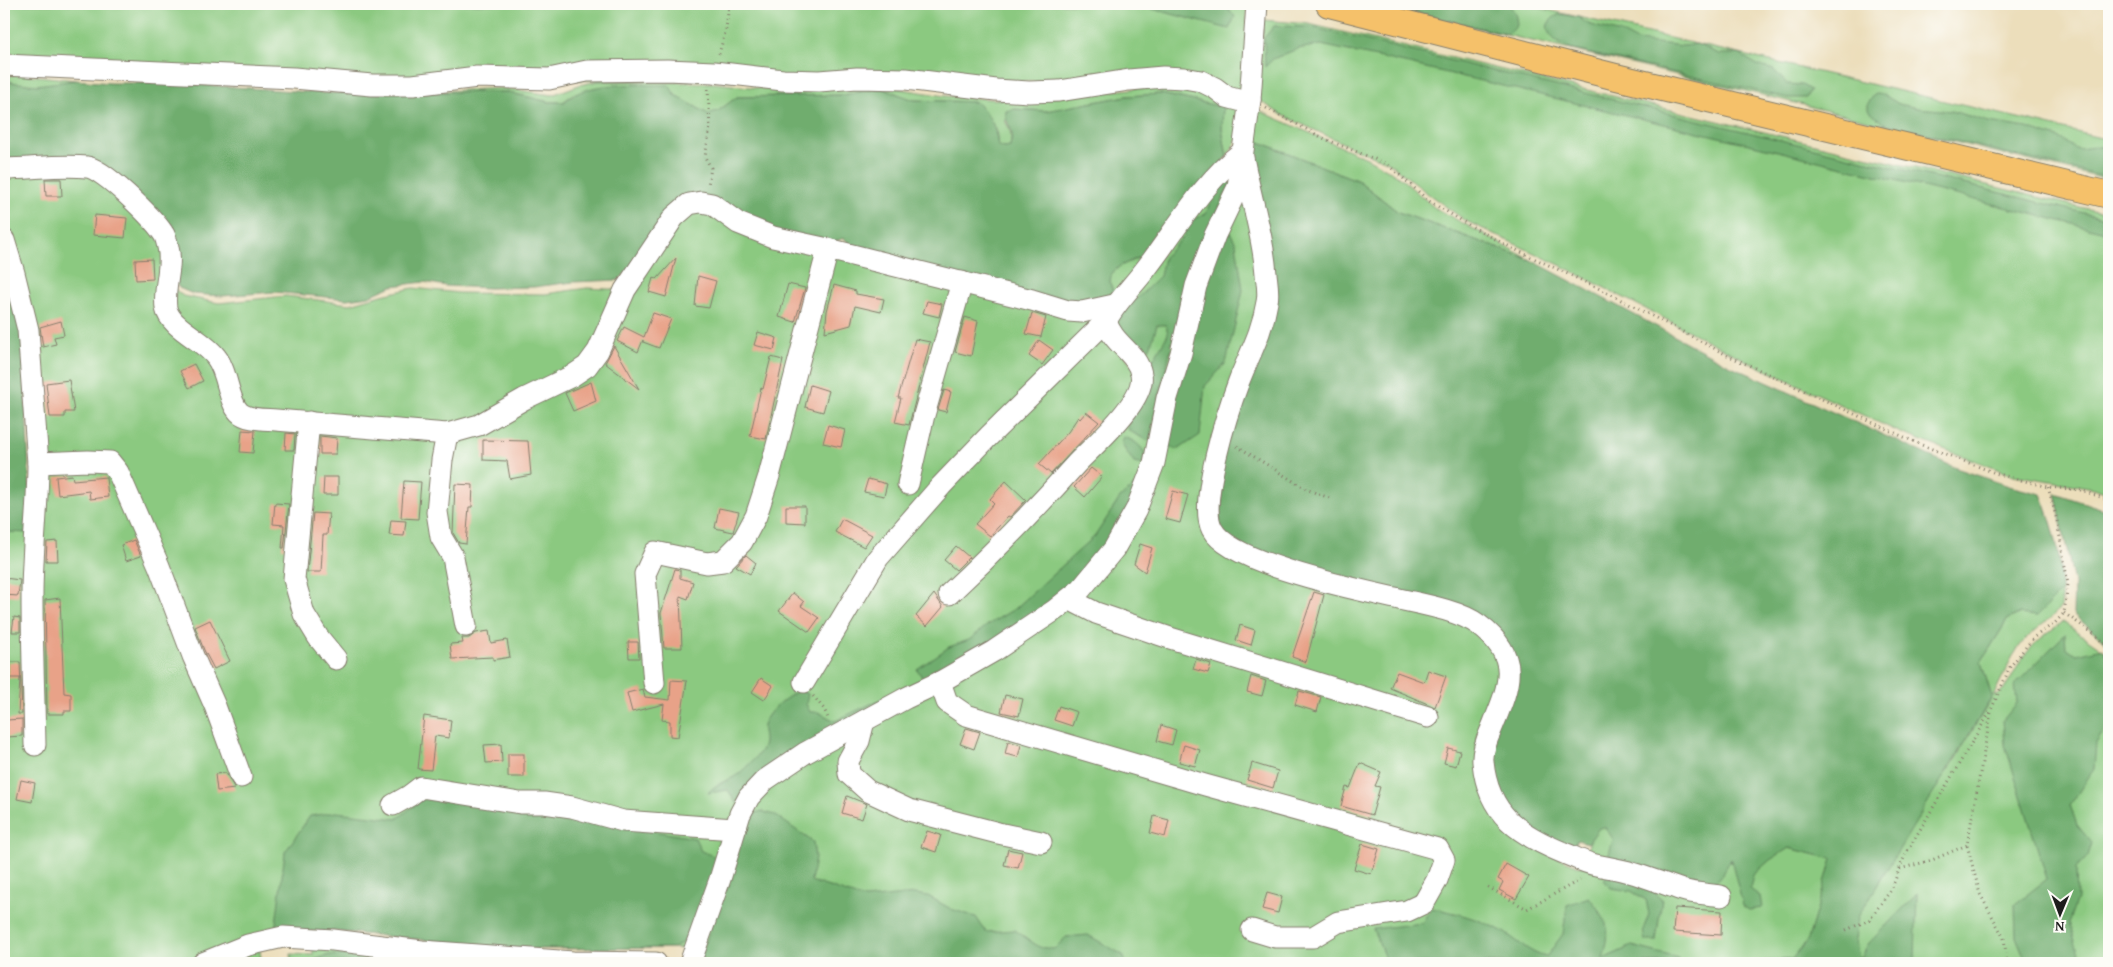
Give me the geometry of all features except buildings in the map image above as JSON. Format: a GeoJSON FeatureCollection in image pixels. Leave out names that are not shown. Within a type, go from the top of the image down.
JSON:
{"type":"FeatureCollection","features":[{"type":"Feature","properties":{"kind":"main road"},"geometry":{"type":"LineString","coordinates":[[1329,4],[1612,76],[2109,195]]}},
{"type":"Feature","properties":{"kind":"lane"},"geometry":{"type":"LineString","coordinates":[[690,963],[720,879],[734,829],[749,797],[766,780],[805,753],[994,652],[1081,589],[1114,549],[1136,510],[1154,463],[1196,286],[1216,235],[1238,187],[1250,100],[1257,4]]}},
{"type":"Feature","properties":{"kind":"lane"},"geometry":{"type":"LineString","coordinates":[[4,65],[275,77],[372,85],[414,85],[477,77],[549,79],[587,72],[667,70],[714,72],[783,80],[906,79],[1029,92],[1090,88],[1129,80],[1163,77],[1201,81],[1227,97],[1242,101],[1250,100]]}},
{"type":"Feature","properties":{"kind":"lane"},"geometry":{"type":"LineString","coordinates":[[804,682],[878,558],[954,471],[1110,313],[1224,166],[1242,152]]}},
{"type":"Feature","properties":{"kind":"lane"},"geometry":{"type":"LineString","coordinates":[[1242,152],[1247,182],[1262,238],[1268,297],[1261,332],[1239,382],[1222,437],[1209,489],[1208,510],[1211,529],[1223,542],[1246,556],[1283,569],[1437,607],[1477,623],[1503,646],[1508,670],[1506,689],[1488,736],[1482,760],[1494,800],[1503,815],[1517,830],[1535,841],[1594,865],[1614,868],[1656,880],[1684,891],[1721,896]]}},
{"type":"Feature","properties":{"kind":"lane"},"geometry":{"type":"LineString","coordinates":[[4,169],[89,167],[102,173],[147,214],[164,234],[170,257],[166,309],[171,320],[205,345],[216,357],[223,368],[235,406],[240,414],[251,418],[447,434],[479,425],[524,399],[572,376],[587,366],[598,351],[625,290],[674,217],[689,204],[701,202],[712,204],[738,223],[773,237],[962,282],[1068,311],[1110,313]]}},
{"type":"Feature","properties":{"kind":"lane"},"geometry":{"type":"LineString","coordinates":[[4,240],[28,330],[38,463],[38,503],[34,526],[32,595],[35,745]]}},
{"type":"Feature","properties":{"kind":"lane"},"geometry":{"type":"LineString","coordinates":[[654,683],[645,574],[655,552],[706,563],[723,561],[742,542],[756,516],[769,476],[828,249]]}},
{"type":"Feature","properties":{"kind":"lane"},"geometry":{"type":"LineString","coordinates":[[908,484],[926,407],[962,282]]}},
{"type":"Feature","properties":{"kind":"lane"},"geometry":{"type":"LineString","coordinates":[[949,594],[1037,509],[1078,462],[1110,431],[1131,402],[1140,384],[1142,374],[1136,360],[1110,334],[1110,313]]}},
{"type":"Feature","properties":{"kind":"lane"},"geometry":{"type":"LineString","coordinates":[[309,422],[294,580],[304,614],[318,638],[336,659]]}},
{"type":"Feature","properties":{"kind":"lane"},"geometry":{"type":"LineString","coordinates":[[447,434],[442,460],[437,512],[441,537],[453,557],[466,626]]}},
{"type":"Feature","properties":{"kind":"lane"},"geometry":{"type":"LineString","coordinates":[[38,463],[110,462],[118,472],[159,566],[241,777]]}},
{"type":"Feature","properties":{"kind":"lane"},"geometry":{"type":"LineString","coordinates":[[1069,599],[1096,613],[1170,638],[1428,717]]}},
{"type":"Feature","properties":{"kind":"lane"},"geometry":{"type":"LineString","coordinates":[[940,682],[948,702],[966,715],[1215,788],[1438,848],[1444,860],[1437,880],[1424,903],[1408,912],[1338,922],[1313,937],[1275,937],[1252,930]]}},
{"type":"Feature","properties":{"kind":"lane"},"geometry":{"type":"LineString","coordinates":[[864,721],[859,741],[848,761],[849,774],[868,791],[909,810],[1041,842]]}},
{"type":"Feature","properties":{"kind":"lane"},"geometry":{"type":"LineString","coordinates":[[394,805],[421,787],[520,803],[544,803],[572,807],[623,821],[734,829]]}},
{"type":"Feature","properties":{"kind":"lane"},"geometry":{"type":"LineString","coordinates":[[202,963],[248,945],[283,938],[333,940],[422,951],[554,960],[656,963]]}},
{"type":"Feature","properties":{"kind":"path"},"geometry":{"type":"LineString","coordinates":[[701,202],[708,190],[711,168],[705,156],[710,127],[708,87],[726,29],[729,4]]}},
{"type":"Feature","properties":{"kind":"path"},"geometry":{"type":"LineString","coordinates":[[1250,100],[1325,139],[1387,164],[1429,201],[1469,225],[1512,248],[1600,289],[1727,355],[1919,444],[1998,474],[2048,487],[2081,490],[2109,500]]}},
{"type":"Feature","properties":{"kind":"path"},"geometry":{"type":"LineString","coordinates":[[1222,437],[1267,463],[1306,489],[1332,499]]}},
{"type":"Feature","properties":{"kind":"path"},"geometry":{"type":"LineString","coordinates":[[1846,930],[1869,920],[1891,890],[1905,855],[1991,710],[2010,667],[2034,637],[2055,623],[2064,613],[2068,584],[2057,520],[2048,487]]}},
{"type":"Feature","properties":{"kind":"path"},"geometry":{"type":"LineString","coordinates":[[2064,613],[2094,634],[2109,648]]}},
{"type":"Feature","properties":{"kind":"path"},"geometry":{"type":"LineString","coordinates":[[804,682],[808,693],[824,709],[833,738]]}},
{"type":"Feature","properties":{"kind":"path"},"geometry":{"type":"LineString","coordinates":[[1991,710],[1967,845],[1980,894],[2004,938],[2006,963]]}},
{"type":"Feature","properties":{"kind":"path"},"geometry":{"type":"LineString","coordinates":[[1899,869],[1932,860],[1967,845]]}},
{"type":"Feature","properties":{"kind":"path"},"geometry":{"type":"LineString","coordinates":[[1488,887],[1528,908],[1587,876],[1594,865]]}},
{"type":"Feature","properties":{"kind":"green space"},"geometry":{"type":"Polygon","coordinates":[[[4,4],[1247,4],[1247,95],[1217,85],[945,80],[413,80],[4,61],[4,4]]]}},
{"type":"Feature","properties":{"kind":"green space"},"geometry":{"type":"Polygon","coordinates":[[[1133,4],[1216,4],[1227,7],[1235,17],[1229,29],[1133,4]]]}},
{"type":"Feature","properties":{"kind":"green space"},"geometry":{"type":"Polygon","coordinates":[[[1374,4],[1522,4],[2027,120],[2109,140],[2109,180],[1767,96],[1374,4]]]}},
{"type":"Feature","properties":{"kind":"green space"},"geometry":{"type":"Polygon","coordinates":[[[1380,4],[1504,4],[1513,9],[1517,25],[1506,34],[1380,4]]]}},
{"type":"Feature","properties":{"kind":"green space"},"geometry":{"type":"Polygon","coordinates":[[[1560,14],[1578,17],[1588,24],[1624,34],[1637,41],[1684,46],[1697,44],[1719,54],[1739,54],[1759,66],[1774,70],[1787,84],[1802,85],[1810,90],[1806,98],[1787,98],[1570,49],[1558,42],[1549,33],[1548,24],[1560,14]]]}},
{"type":"Feature","properties":{"kind":"green space"},"geometry":{"type":"Polygon","coordinates":[[[1264,20],[1309,24],[2109,214],[2109,494],[2094,488],[2013,475],[1901,433],[1747,361],[1564,267],[1466,221],[1387,161],[1360,151],[1282,115],[1256,98],[1264,20]]]}},
{"type":"Feature","properties":{"kind":"green space"},"geometry":{"type":"Polygon","coordinates":[[[1274,26],[1311,27],[2109,219],[2109,233],[1770,149],[1321,45],[1297,49],[1273,59],[1265,67],[1264,38],[1274,26]]]}},
{"type":"Feature","properties":{"kind":"green space"},"geometry":{"type":"Polygon","coordinates":[[[19,74],[76,80],[29,85],[12,82],[4,77],[19,74]]]}},
{"type":"Feature","properties":{"kind":"green space"},"geometry":{"type":"Polygon","coordinates":[[[4,77],[10,82],[37,85],[76,80],[111,83],[174,83],[323,93],[507,92],[549,102],[564,102],[586,90],[614,85],[669,85],[675,95],[708,114],[718,111],[737,97],[843,95],[881,88],[914,100],[976,102],[991,121],[998,146],[1005,148],[1010,147],[1012,136],[1006,119],[1006,111],[1014,109],[1046,111],[1127,96],[1161,94],[1223,107],[1222,129],[1227,157],[1154,251],[1120,266],[1111,274],[1110,283],[1115,297],[1081,308],[856,252],[844,238],[826,245],[789,237],[698,198],[619,280],[573,282],[534,287],[489,288],[446,286],[424,282],[392,286],[369,296],[347,299],[274,292],[222,296],[193,294],[179,288],[171,275],[172,250],[114,178],[4,164],[4,77]]]}},
{"type":"Feature","properties":{"kind":"green space"},"geometry":{"type":"Polygon","coordinates":[[[598,81],[715,83],[784,91],[877,85],[945,96],[1019,101],[1159,86],[1197,92],[1224,103],[1239,105],[1238,138],[1227,157],[1222,129],[1222,107],[1161,94],[1127,96],[1046,111],[1014,109],[1005,121],[1010,130],[1011,140],[1010,147],[1005,148],[998,146],[996,129],[976,102],[914,100],[881,88],[843,95],[737,97],[718,111],[708,114],[675,95],[573,94],[563,102],[549,102],[507,92],[402,93],[504,88],[552,95],[579,85],[598,81]]]}},
{"type":"Feature","properties":{"kind":"green space"},"geometry":{"type":"Polygon","coordinates":[[[1875,94],[1884,95],[1899,104],[1917,108],[1952,111],[1989,122],[2027,128],[2064,140],[2075,149],[2109,148],[2109,178],[1883,123],[1868,110],[1868,103],[1875,94]]]}},
{"type":"Feature","properties":{"kind":"green space"},"geometry":{"type":"Polygon","coordinates":[[[1253,108],[1367,158],[1397,175],[1435,208],[1531,260],[1398,212],[1359,181],[1252,139],[1253,108]]]}},
{"type":"Feature","properties":{"kind":"green space"},"geometry":{"type":"Polygon","coordinates":[[[1252,139],[1359,181],[1398,212],[1531,260],[1729,365],[1956,468],[2009,486],[2041,494],[2056,542],[2061,592],[2037,616],[2019,614],[2008,619],[1981,662],[1992,697],[1858,917],[1855,940],[1860,961],[1869,943],[1917,894],[1915,957],[1911,963],[1743,963],[1792,959],[1808,939],[1832,859],[1789,848],[1770,860],[1753,875],[1750,889],[1760,896],[1762,908],[1749,910],[1743,906],[1731,859],[1723,873],[1714,883],[1608,858],[1613,839],[1605,827],[1599,828],[1588,843],[1577,840],[1572,848],[1541,837],[1510,811],[1495,787],[1489,760],[1503,641],[1385,591],[1229,542],[1214,519],[1224,445],[1271,312],[1249,172],[1252,139]]]}},
{"type":"Feature","properties":{"kind":"green space"},"geometry":{"type":"Polygon","coordinates":[[[1237,161],[1234,184],[1202,252],[1187,293],[1185,313],[1165,387],[1151,450],[1164,453],[1174,393],[1192,336],[1201,289],[1234,208],[1245,191],[1255,232],[1264,284],[1257,325],[1235,380],[1212,461],[1202,511],[1208,528],[1222,549],[1239,559],[1280,573],[1438,612],[1475,626],[1499,652],[1506,677],[1492,714],[1477,734],[1476,747],[1484,789],[1493,813],[1506,831],[1536,849],[1582,867],[1602,801],[1687,825],[1832,858],[1880,847],[1950,768],[1992,698],[1981,662],[2008,619],[2019,614],[2037,616],[2061,592],[2061,607],[2017,649],[1993,696],[2007,685],[2027,652],[2063,622],[2109,654],[2109,963],[699,963],[702,951],[674,948],[517,949],[333,931],[275,932],[188,963],[4,963],[4,532],[38,533],[41,482],[31,332],[22,287],[4,224],[4,176],[8,172],[91,170],[104,176],[151,222],[163,238],[166,255],[165,275],[171,286],[183,296],[219,303],[286,296],[350,304],[413,288],[459,293],[545,294],[587,288],[629,290],[683,212],[692,208],[705,207],[735,227],[765,238],[1020,300],[1069,316],[1083,317],[1105,311],[1103,323],[1107,332],[1138,374],[1132,395],[1110,423],[1116,427],[1135,403],[1146,378],[1143,360],[1126,347],[1111,327],[1114,313],[1144,278],[1223,173],[1237,161]]]}},
{"type":"Feature","properties":{"kind":"green space"},"geometry":{"type":"Polygon","coordinates":[[[1234,175],[1188,276],[1149,441],[1129,431],[1127,421],[1150,387],[1153,360],[1168,334],[1166,325],[1157,325],[1150,348],[1143,353],[1138,343],[1132,345],[1118,328],[1117,318],[1160,276],[1164,257],[1184,236],[1191,220],[1206,214],[1216,185],[1234,175]]]}},
{"type":"Feature","properties":{"kind":"green space"},"geometry":{"type":"Polygon","coordinates":[[[1230,232],[1236,243],[1243,290],[1226,363],[1205,386],[1200,435],[1179,449],[1165,447],[1174,393],[1216,252],[1230,232]]]}},
{"type":"Feature","properties":{"kind":"green space"},"geometry":{"type":"Polygon","coordinates":[[[1154,251],[1115,297],[1110,283],[1111,274],[1120,266],[1154,251]]]}},
{"type":"Feature","properties":{"kind":"green space"},"geometry":{"type":"Polygon","coordinates":[[[4,259],[22,325],[32,533],[4,532],[4,259]]]}},
{"type":"Feature","properties":{"kind":"green space"},"geometry":{"type":"Polygon","coordinates":[[[1123,437],[1133,441],[1143,450],[1145,453],[1143,465],[1134,463],[1122,445],[1123,437]]]}},
{"type":"Feature","properties":{"kind":"green space"},"geometry":{"type":"Polygon","coordinates":[[[1135,485],[1134,499],[1109,545],[1056,601],[736,803],[728,790],[708,793],[716,786],[735,777],[755,758],[764,743],[763,727],[767,717],[777,705],[799,690],[808,694],[806,704],[810,712],[818,712],[835,721],[923,679],[917,669],[949,647],[969,640],[989,624],[1016,608],[1095,536],[1120,498],[1135,485]]]}},
{"type":"Feature","properties":{"kind":"green space"},"geometry":{"type":"Polygon","coordinates":[[[2055,493],[2109,511],[2109,645],[2073,614],[2074,583],[2055,493]]]}},
{"type":"Feature","properties":{"kind":"green space"},"geometry":{"type":"Polygon","coordinates":[[[2065,634],[2066,648],[2077,654],[2103,648],[2109,663],[2109,724],[2096,743],[2094,769],[2070,805],[2077,825],[2092,843],[2088,856],[2076,869],[2077,899],[2069,922],[2082,963],[2027,963],[2016,937],[2015,904],[2047,879],[2005,745],[2003,720],[2017,703],[2015,685],[2065,634]]]}},
{"type":"Feature","properties":{"kind":"green space"},"geometry":{"type":"Polygon","coordinates":[[[425,797],[458,798],[695,838],[701,851],[721,859],[687,939],[674,948],[517,949],[333,931],[275,932],[285,852],[310,816],[336,812],[397,819],[425,797]]]}},
{"type":"Feature","properties":{"kind":"green space"},"geometry":{"type":"Polygon","coordinates":[[[761,811],[775,815],[813,842],[815,858],[811,881],[865,899],[915,894],[928,896],[951,909],[976,917],[986,932],[1015,930],[1039,947],[1054,949],[1066,937],[1088,935],[1123,955],[1126,963],[699,963],[746,817],[761,811]]]}},
{"type":"Feature","properties":{"kind":"green space"},"geometry":{"type":"Polygon","coordinates":[[[1609,873],[1649,888],[1662,899],[1656,941],[1645,941],[1643,930],[1649,914],[1646,900],[1631,891],[1611,888],[1604,880],[1609,873]]]}},
{"type":"Feature","properties":{"kind":"green space"},"geometry":{"type":"Polygon","coordinates":[[[1589,897],[1604,919],[1608,932],[1603,959],[1632,946],[1678,958],[1678,963],[1384,963],[1384,956],[1373,929],[1422,923],[1431,908],[1485,923],[1502,931],[1534,953],[1546,957],[1563,934],[1567,905],[1589,897]]]}},
{"type":"Feature","properties":{"kind":"green space"},"geometry":{"type":"Polygon","coordinates":[[[313,945],[411,960],[411,963],[292,963],[291,954],[313,955],[313,945]]]}},
{"type":"Feature","properties":{"kind":"green space"},"geometry":{"type":"Polygon","coordinates":[[[259,946],[262,963],[216,963],[259,946]]]}},
{"type":"Feature","properties":{"kind":"green space"},"geometry":{"type":"Polygon","coordinates":[[[329,955],[353,955],[377,960],[377,963],[304,963],[329,955]]]}}]}
